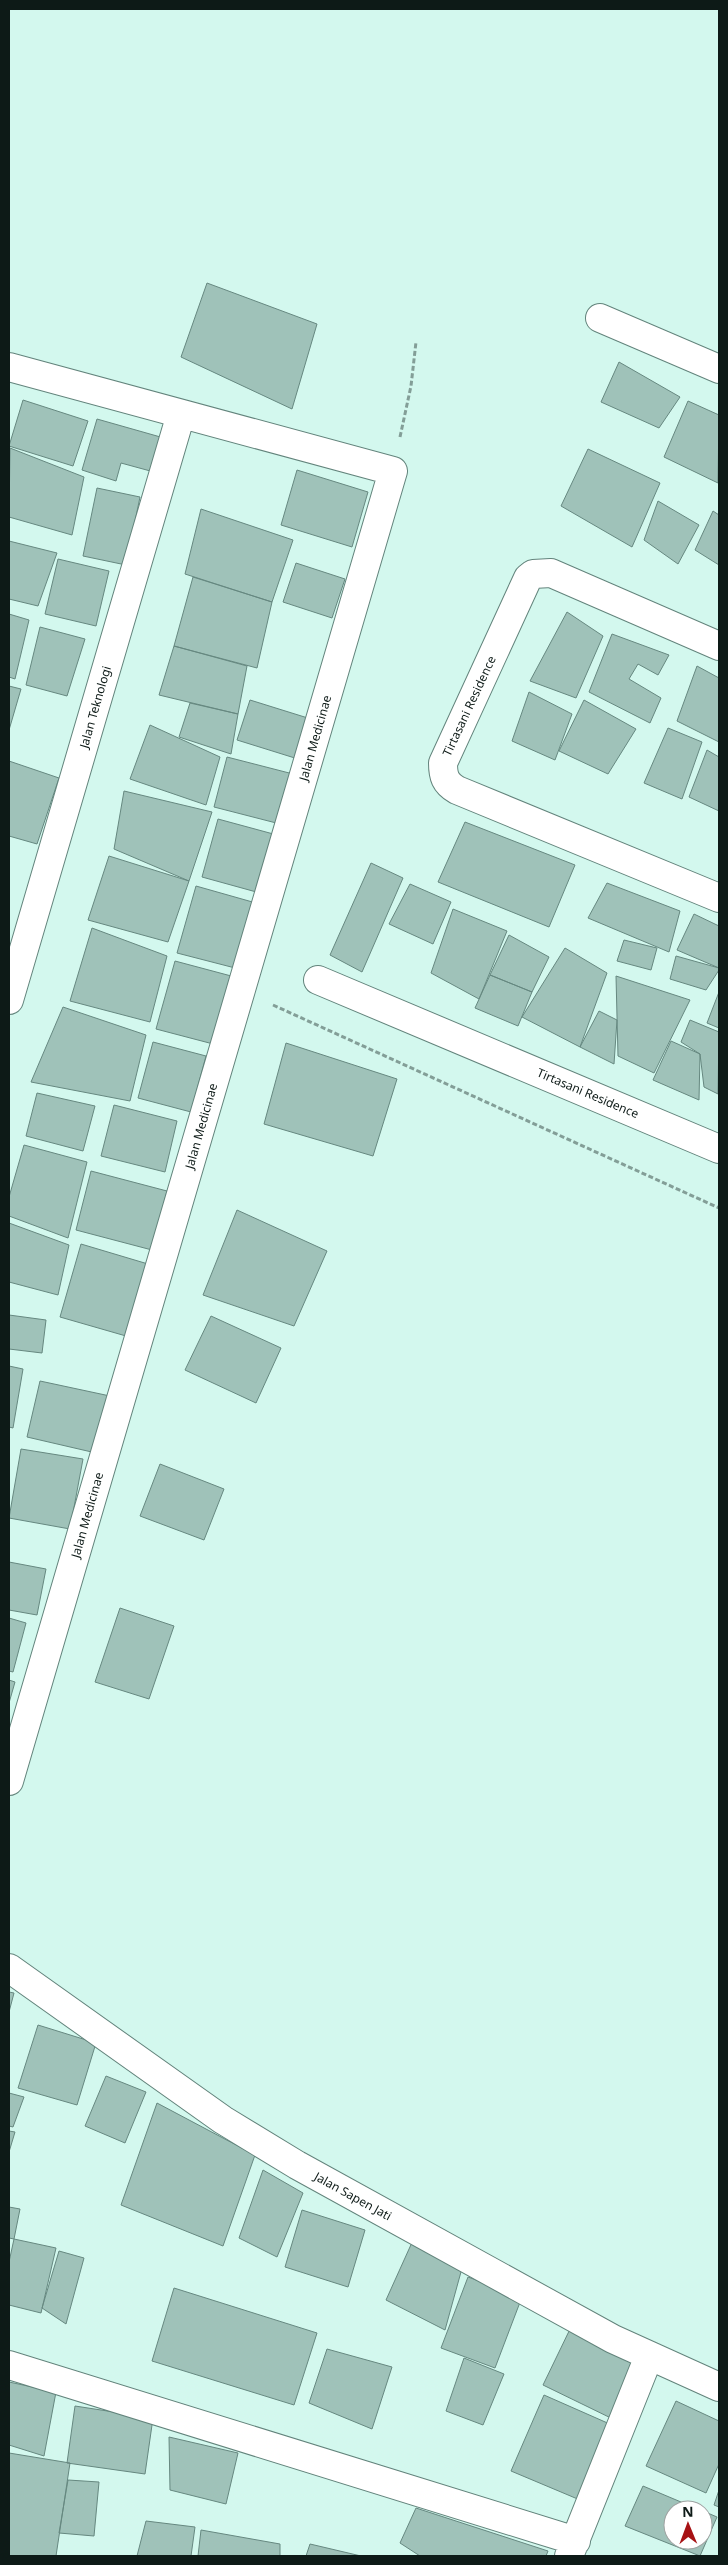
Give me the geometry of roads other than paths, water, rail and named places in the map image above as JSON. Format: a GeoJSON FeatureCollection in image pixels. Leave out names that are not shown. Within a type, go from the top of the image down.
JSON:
{"type":"FeatureCollection","features":[{"type":"Feature","properties":{"kind":"street"},"geometry":{"type":"LineString","coordinates":[[600,318],[719,369]]}},
{"type":"Feature","properties":{"kind":"street"},"geometry":{"type":"LineString","coordinates":[[9,367],[181,414]]}},
{"type":"Feature","properties":{"kind":"street","name":"Jalan Medicinae"},"geometry":{"type":"LineString","coordinates":[[9,1781],[393,471],[181,414]]}},
{"type":"Feature","properties":{"kind":"street","name":"Jalan Teknologi"},"geometry":{"type":"LineString","coordinates":[[9,1000],[181,414]]}},
{"type":"Feature","properties":{"kind":"street","name":"Tirtasani Residence"},"geometry":{"type":"LineString","coordinates":[[719,646],[551,573],[533,574],[528,578],[443,763],[444,776],[448,785],[457,790],[719,898]]}},
{"type":"Feature","properties":{"kind":"street","name":"Tirtasani Residence"},"geometry":{"type":"LineString","coordinates":[[318,980],[719,1149]]}},
{"type":"Feature","properties":{"kind":"street","name":"Jalan Sapen Jati"},"geometry":{"type":"LineString","coordinates":[[9,1968],[224,2120],[297,2165],[522,2291],[649,2356],[719,2387]]}},
{"type":"Feature","properties":{"kind":"street"},"geometry":{"type":"LineString","coordinates":[[9,2365],[572,2549],[649,2356]]}}]}
